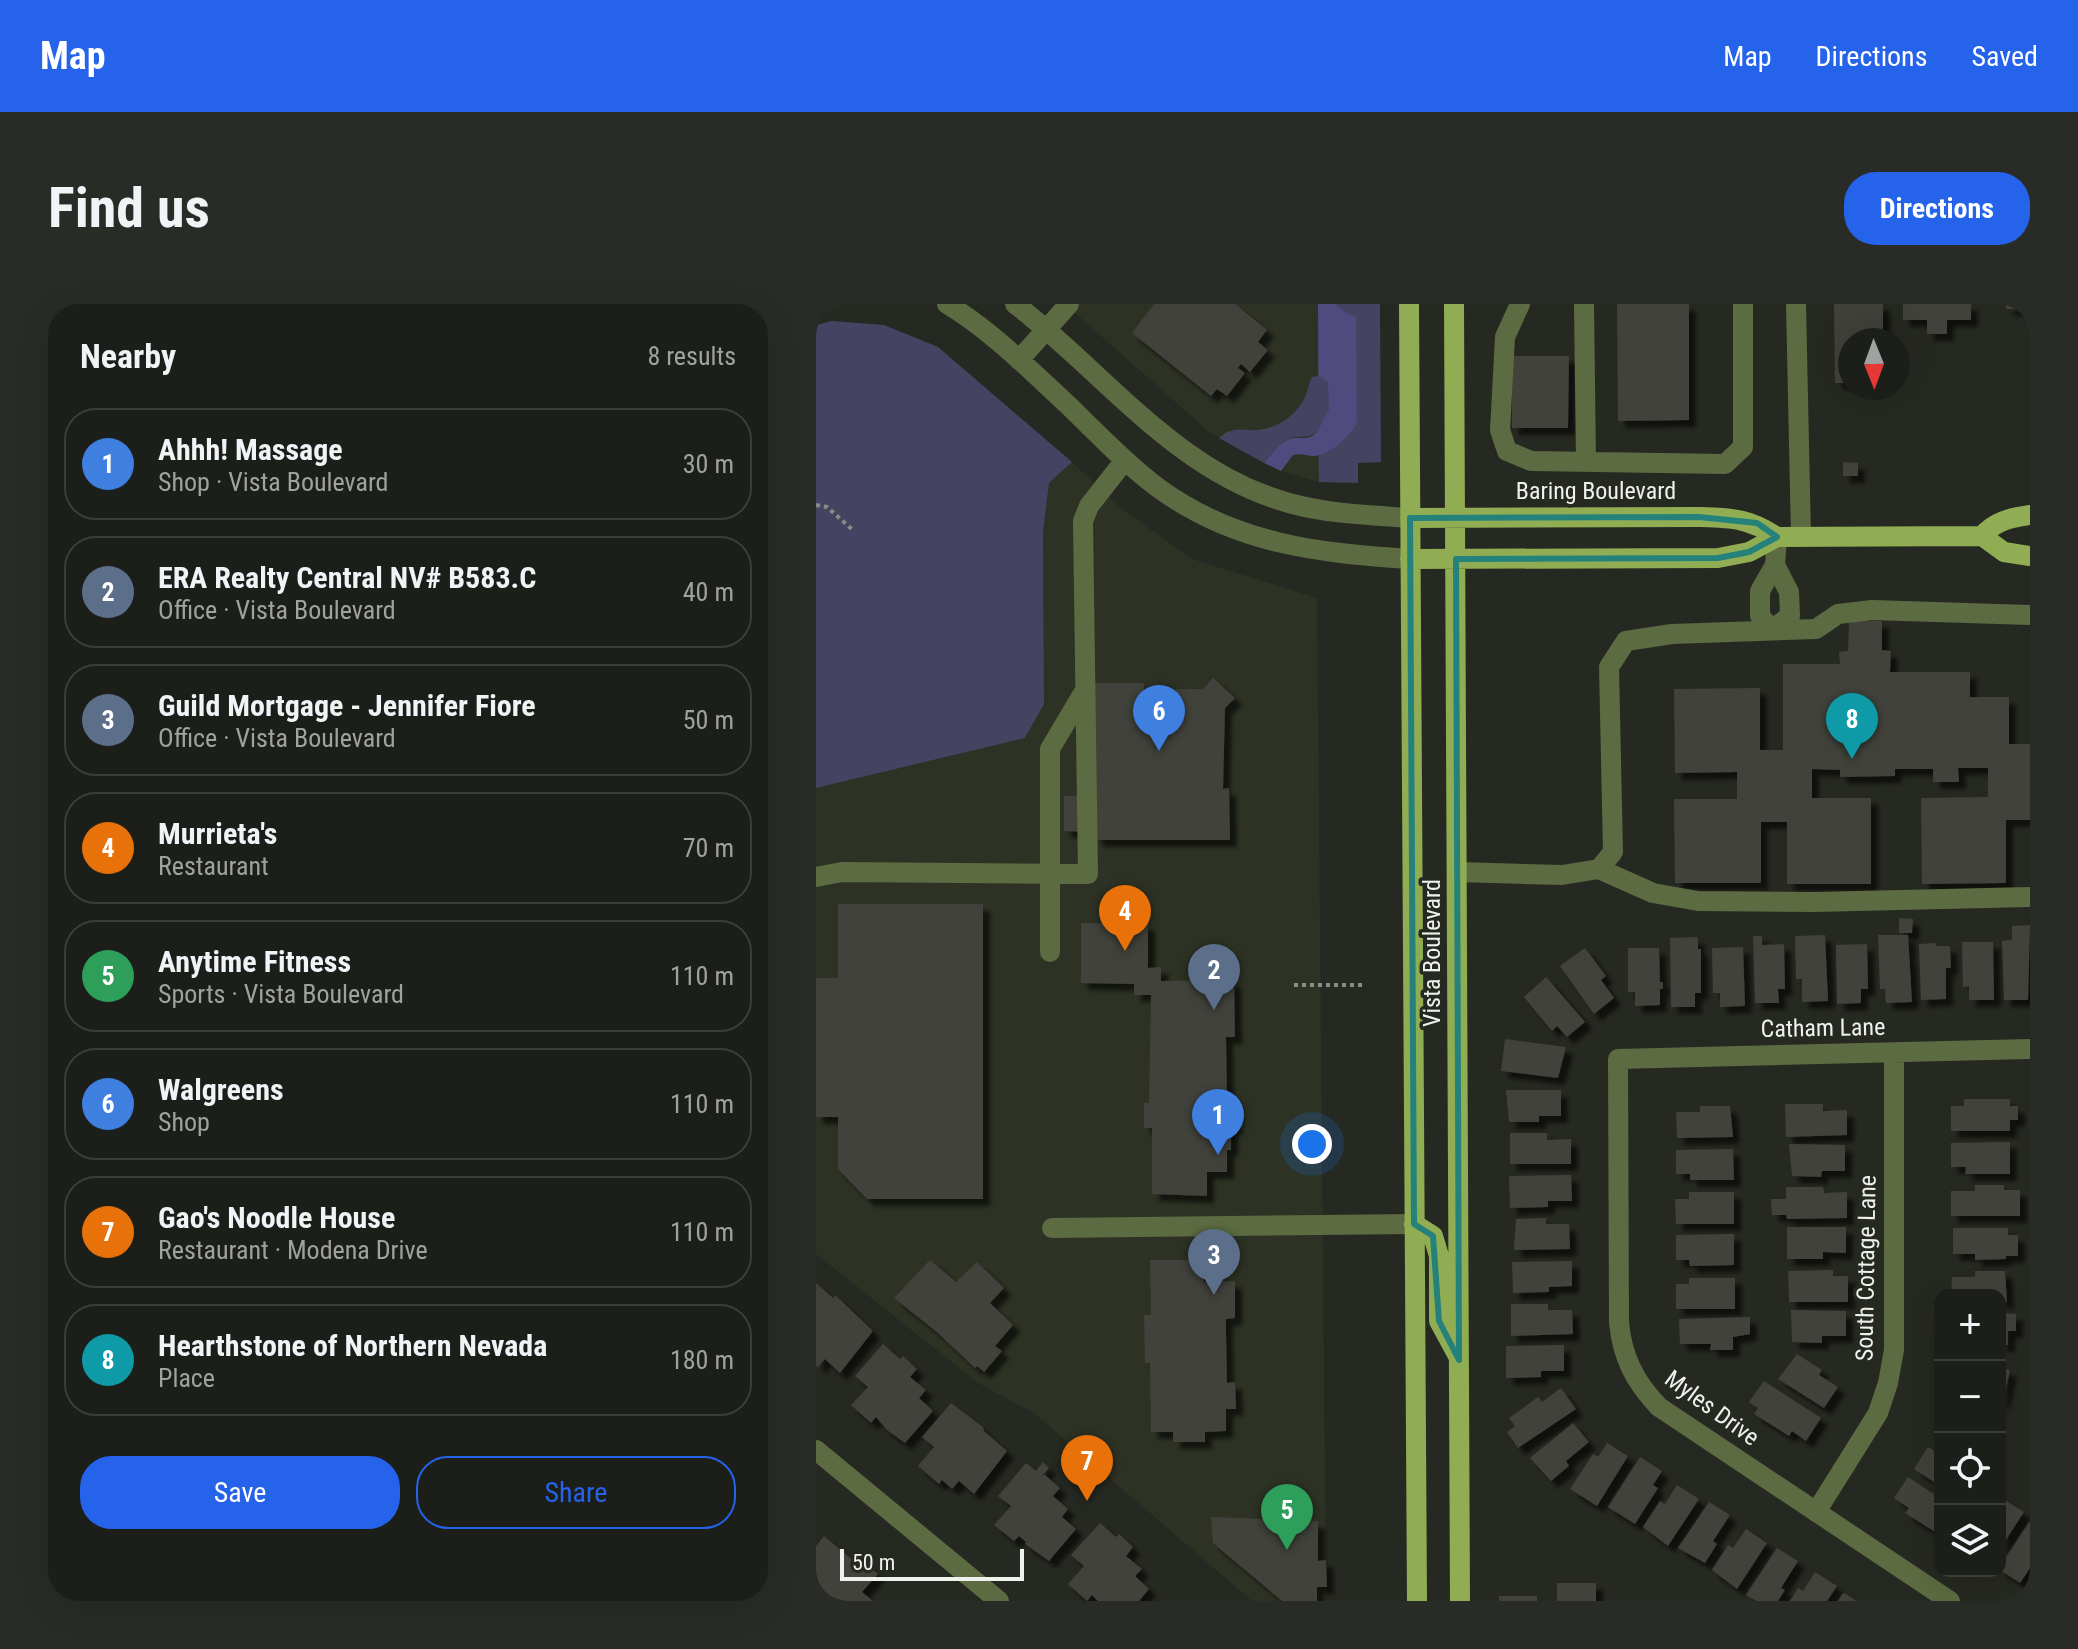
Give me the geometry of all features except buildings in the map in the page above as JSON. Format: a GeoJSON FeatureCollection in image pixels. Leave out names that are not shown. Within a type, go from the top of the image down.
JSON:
{"type":"FeatureCollection","features":[{"type":"Feature","properties":{"kind":"main road","name":"Vista Boulevard"},"geometry":{"type":"LineString","coordinates":[[1409,304],[1417,1601]]}},
{"type":"Feature","properties":{"kind":"main road","name":"Vista Boulevard"},"geometry":{"type":"LineString","coordinates":[[1454,304],[1460,1601]]}},
{"type":"Feature","properties":{"kind":"main road","name":"Baring Boulevard"},"geometry":{"type":"LineString","coordinates":[[1982,536],[1992,525],[2030,515]]}},
{"type":"Feature","properties":{"kind":"main road","name":"Baring Boulevard"},"geometry":{"type":"LineString","coordinates":[[1410,518],[1739,519],[1757,523],[1777,537]]}},
{"type":"Feature","properties":{"kind":"main road","name":"Baring Boulevard"},"geometry":{"type":"LineString","coordinates":[[1410,559],[1718,558],[1749,552],[1777,537],[1982,536],[2004,552],[2030,556]]}},
{"type":"Feature","properties":{"kind":"main road"},"geometry":{"type":"LineString","coordinates":[[1414,1224],[1433,1236],[1439,1256],[1439,1321],[1459,1360]]}},
{"type":"Feature","properties":{"kind":"street"},"geometry":{"type":"LineString","coordinates":[[947,304],[964,314],[1019,360],[1125,460],[1178,501],[1257,537],[1318,552],[1410,559]]}},
{"type":"Feature","properties":{"kind":"street"},"geometry":{"type":"LineString","coordinates":[[1015,304],[1170,441],[1223,477],[1306,507],[1410,518]]}},
{"type":"Feature","properties":{"kind":"street"},"geometry":{"type":"LineString","coordinates":[[1019,360],[1069,304]]}},
{"type":"Feature","properties":{"kind":"street"},"geometry":{"type":"LineString","coordinates":[[1520,304],[1505,337],[1500,430],[1507,451],[1531,461],[1725,464],[1743,447],[1743,304]]}},
{"type":"Feature","properties":{"kind":"street"},"geometry":{"type":"LineString","coordinates":[[1584,304],[1586,462]]}},
{"type":"Feature","properties":{"kind":"street"},"geometry":{"type":"LineString","coordinates":[[1796,304],[1801,537]]}},
{"type":"Feature","properties":{"kind":"street"},"geometry":{"type":"LineString","coordinates":[[816,877],[842,872],[1088,874],[1083,521],[1089,506],[1125,460]]}},
{"type":"Feature","properties":{"kind":"street"},"geometry":{"type":"LineString","coordinates":[[1772,630],[1760,616],[1760,591],[1775,565],[1777,537]]}},
{"type":"Feature","properties":{"kind":"street"},"geometry":{"type":"LineString","coordinates":[[1772,630],[1790,616],[1789,592],[1775,565]]}},
{"type":"Feature","properties":{"kind":"street"},"geometry":{"type":"LineString","coordinates":[[1599,869],[1613,852],[1609,667],[1626,641],[1672,634],[1816,629],[1838,614],[1872,610],[2030,615]]}},
{"type":"Feature","properties":{"kind":"street"},"geometry":{"type":"LineString","coordinates":[[1050,952],[1050,749],[1085,690]]}},
{"type":"Feature","properties":{"kind":"street"},"geometry":{"type":"LineString","coordinates":[[1458,872],[1562,875],[1599,869],[1653,893],[1698,901],[2030,897]]}},
{"type":"Feature","properties":{"kind":"street","name":"Catham Lane"},"geometry":{"type":"LineString","coordinates":[[1618,1059],[2030,1049]]}},
{"type":"Feature","properties":{"kind":"street","name":"South Cottage Lane"},"geometry":{"type":"LineString","coordinates":[[1816,1512],[1878,1413],[1894,1350],[1894,1053]]}},
{"type":"Feature","properties":{"kind":"street","name":"Myles Drive"},"geometry":{"type":"LineString","coordinates":[[1618,1059],[1619,1322],[1628,1366],[1642,1389],[1659,1407],[1950,1601]]}},
{"type":"Feature","properties":{"kind":"street"},"geometry":{"type":"LineString","coordinates":[[1052,1228],[1414,1224]]}},
{"type":"Feature","properties":{"kind":"street"},"geometry":{"type":"LineString","coordinates":[[816,1450],[999,1601]]}},
{"type":"Feature","properties":{"kind":"path"},"geometry":{"type":"LineString","coordinates":[[816,505],[827,507],[854,531]]}},
{"type":"Feature","properties":{"kind":"path"},"geometry":{"type":"LineString","coordinates":[[1294,985],[1362,985]]}},
{"type":"Feature","properties":{"kind":"highlighted area"},"geometry":{"type":"Polygon","coordinates":[[[1699,517],[1757,523],[1777,537],[1749,552],[1718,558],[1456,559],[1459,1360],[1439,1321],[1433,1236],[1414,1224],[1410,518],[1699,517]]]}},
{"type":"Feature","properties":{"kind":"shaded area"},"geometry":{"type":"Polygon","coordinates":[[[1065,304],[1318,304],[1319,482],[1281,471],[1208,431],[1065,304]]]}},
{"type":"Feature","properties":{"kind":"shaded area"},"geometry":{"type":"Polygon","coordinates":[[[1318,304],[1380,304],[1381,462],[1358,463],[1358,483],[1319,482],[1318,431],[1285,441],[1264,463],[1219,438],[1233,430],[1275,426],[1297,410],[1312,377],[1318,376],[1318,304]]]}},
{"type":"Feature","properties":{"kind":"shaded area"},"geometry":{"type":"Polygon","coordinates":[[[1318,304],[1335,304],[1356,317],[1357,423],[1333,449],[1314,456],[1293,455],[1281,471],[1264,463],[1284,441],[1307,438],[1316,433],[1329,410],[1328,382],[1319,376],[1318,304]]]}},
{"type":"Feature","properties":{"kind":"shaded area"},"geometry":{"type":"Polygon","coordinates":[[[832,321],[884,325],[938,347],[1072,462],[1049,483],[1043,533],[1044,704],[1025,738],[816,788],[816,325],[832,321]]]}},
{"type":"Feature","properties":{"kind":"shaded area"},"geometry":{"type":"Polygon","coordinates":[[[1072,462],[1121,508],[1192,559],[1317,598],[1326,1601],[1252,1601],[1034,1413],[978,1383],[816,1254],[816,788],[1025,738],[1044,704],[1043,533],[1049,483],[1072,462]]]}},
{"type":"Feature","properties":{"kind":"place","name":"Walgreens"},"geometry":{"type":"Point","coordinates":[1159,751]}},
{"type":"Feature","properties":{"kind":"place","name":"Hearthstone of Northern Nevada"},"geometry":{"type":"Point","coordinates":[1852,759]}},
{"type":"Feature","properties":{"kind":"place","name":"Murrieta's"},"geometry":{"type":"Point","coordinates":[1125,951]}},
{"type":"Feature","properties":{"kind":"place","name":"ERA Realty Central NV# B583.C"},"geometry":{"type":"Point","coordinates":[1214,1010]}},
{"type":"Feature","properties":{"kind":"place","name":"Ahhh! Massage"},"geometry":{"type":"Point","coordinates":[1218,1155]}},
{"type":"Feature","properties":{"kind":"place","name":"Guild Mortgage - Jennifer Fiore"},"geometry":{"type":"Point","coordinates":[1214,1295]}},
{"type":"Feature","properties":{"kind":"place","name":"Gao's Noodle House"},"geometry":{"type":"Point","coordinates":[1087,1501]}},
{"type":"Feature","properties":{"kind":"place","name":"Anytime Fitness"},"geometry":{"type":"Point","coordinates":[1287,1550]}}]}
